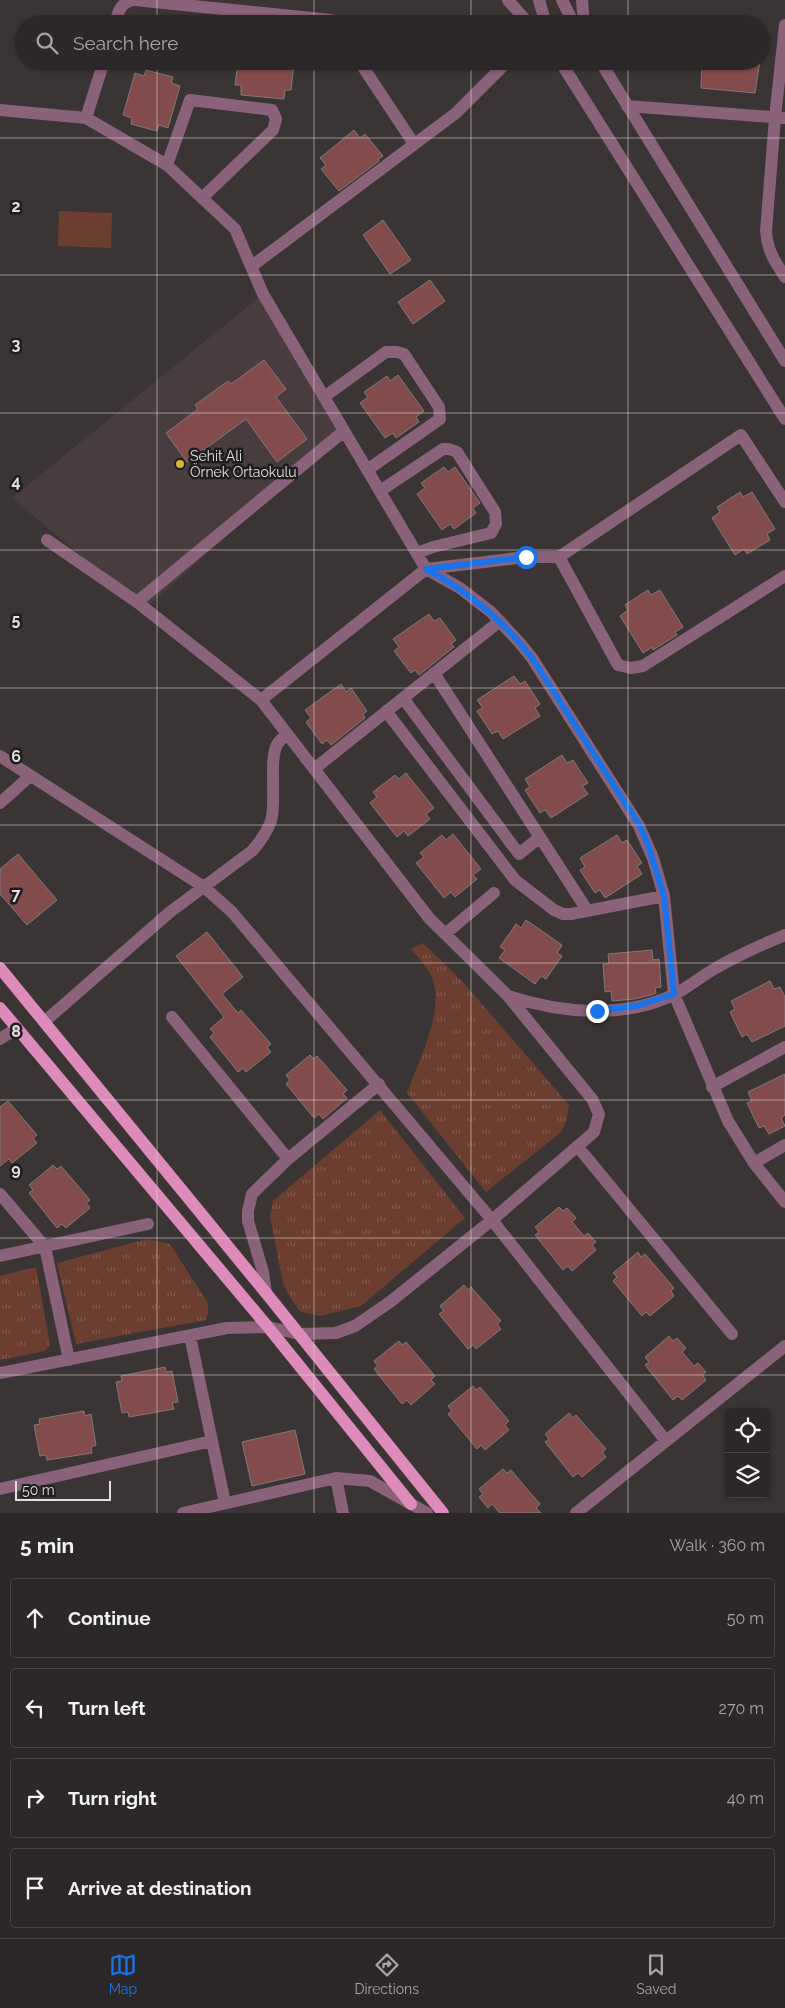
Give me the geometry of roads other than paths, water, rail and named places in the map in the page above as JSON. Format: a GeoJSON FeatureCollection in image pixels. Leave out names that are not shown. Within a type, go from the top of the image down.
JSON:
{"type":"FeatureCollection","features":[{"type":"Feature","properties":{"kind":"main road"},"geometry":{"type":"LineString","coordinates":[[0,968],[443,1513]]}},
{"type":"Feature","properties":{"kind":"main road"},"geometry":{"type":"LineString","coordinates":[[0,1008],[268,1327],[411,1504]]}},
{"type":"Feature","properties":{"kind":"street"},"geometry":{"type":"LineString","coordinates":[[118,15],[120,8],[126,2],[134,0],[282,15]]}},
{"type":"Feature","properties":{"kind":"street"},"geometry":{"type":"LineString","coordinates":[[508,0],[521,15]]}},
{"type":"Feature","properties":{"kind":"street"},"geometry":{"type":"LineString","coordinates":[[539,0],[543,15]]}},
{"type":"Feature","properties":{"kind":"street"},"geometry":{"type":"LineString","coordinates":[[562,0],[570,15]]}},
{"type":"Feature","properties":{"kind":"street"},"geometry":{"type":"LineString","coordinates":[[582,0],[583,15]]}},
{"type":"Feature","properties":{"kind":"street"},"geometry":{"type":"LineString","coordinates":[[785,25],[780,118],[766,240],[772,257],[785,277]]}},
{"type":"Feature","properties":{"kind":"street"},"geometry":{"type":"LineString","coordinates":[[86,118],[101,70]]}},
{"type":"Feature","properties":{"kind":"street"},"geometry":{"type":"LineString","coordinates":[[365,70],[414,144]]}},
{"type":"Feature","properties":{"kind":"street"},"geometry":{"type":"LineString","coordinates":[[252,266],[456,113],[499,70]]}},
{"type":"Feature","properties":{"kind":"street"},"geometry":{"type":"LineString","coordinates":[[566,70],[785,419]]}},
{"type":"Feature","properties":{"kind":"street"},"geometry":{"type":"LineString","coordinates":[[605,70],[785,361]]}},
{"type":"Feature","properties":{"kind":"street"},"geometry":{"type":"LineString","coordinates":[[166,165],[190,100],[272,110],[276,118],[273,130],[202,198]]}},
{"type":"Feature","properties":{"kind":"street"},"geometry":{"type":"LineString","coordinates":[[627,106],[780,118]]}},
{"type":"Feature","properties":{"kind":"street"},"geometry":{"type":"LineString","coordinates":[[0,110],[86,118],[166,165],[235,229],[263,294],[426,569],[468,594],[500,621],[532,658],[640,826],[653,858],[664,896],[674,994],[728,1121],[754,1163],[785,1202]]}},
{"type":"Feature","properties":{"kind":"street"},"geometry":{"type":"LineString","coordinates":[[324,396],[386,352],[391,351],[404,354],[439,407],[440,420],[367,470]]}},
{"type":"Feature","properties":{"kind":"street"},"geometry":{"type":"LineString","coordinates":[[137,602],[344,431]]}},
{"type":"Feature","properties":{"kind":"street"},"geometry":{"type":"LineString","coordinates":[[261,700],[426,569],[526,557],[559,557],[741,436],[785,502]]}},
{"type":"Feature","properties":{"kind":"street"},"geometry":{"type":"LineString","coordinates":[[380,491],[443,449],[449,449],[457,452],[495,512],[496,524],[490,532],[417,553]]}},
{"type":"Feature","properties":{"kind":"street"},"geometry":{"type":"LineString","coordinates":[[0,1373],[227,1328],[268,1327],[299,1334],[336,1333],[355,1326],[390,1302],[492,1220],[578,1147],[594,1132],[599,1114],[596,1106],[508,996],[429,918],[261,700],[137,602],[47,540]]}},
{"type":"Feature","properties":{"kind":"street"},"geometry":{"type":"LineString","coordinates":[[559,557],[618,665],[631,668],[643,666],[785,576]]}},
{"type":"Feature","properties":{"kind":"street"},"geometry":{"type":"LineString","coordinates":[[314,769],[500,621]]}},
{"type":"Feature","properties":{"kind":"street"},"geometry":{"type":"LineString","coordinates":[[434,674],[587,910]]}},
{"type":"Feature","properties":{"kind":"street"},"geometry":{"type":"LineString","coordinates":[[403,698],[520,854],[540,837]]}},
{"type":"Feature","properties":{"kind":"street"},"geometry":{"type":"LineString","coordinates":[[386,711],[515,880],[558,912],[567,914],[664,896]]}},
{"type":"Feature","properties":{"kind":"street"},"geometry":{"type":"LineString","coordinates":[[44,1022],[170,912],[252,850],[265,834],[271,820],[274,797],[274,754],[278,743],[287,734]]}},
{"type":"Feature","properties":{"kind":"street"},"geometry":{"type":"LineString","coordinates":[[0,756],[204,887],[232,912],[492,1220],[666,1441]]}},
{"type":"Feature","properties":{"kind":"street"},"geometry":{"type":"LineString","coordinates":[[0,803],[30,776]]}},
{"type":"Feature","properties":{"kind":"street"},"geometry":{"type":"LineString","coordinates":[[445,934],[494,893]]}},
{"type":"Feature","properties":{"kind":"street"},"geometry":{"type":"LineString","coordinates":[[508,996],[542,1006],[597,1011],[636,1006],[674,994],[716,968],[785,935]]}},
{"type":"Feature","properties":{"kind":"street"},"geometry":{"type":"LineString","coordinates":[[172,1017],[288,1159]]}},
{"type":"Feature","properties":{"kind":"street"},"geometry":{"type":"LineString","coordinates":[[0,1040],[17,1028]]}},
{"type":"Feature","properties":{"kind":"street"},"geometry":{"type":"LineString","coordinates":[[712,1087],[785,1047]]}},
{"type":"Feature","properties":{"kind":"street"},"geometry":{"type":"LineString","coordinates":[[266,1293],[261,1265],[250,1231],[248,1216],[252,1194],[288,1159],[379,1084]]}},
{"type":"Feature","properties":{"kind":"street"},"geometry":{"type":"LineString","coordinates":[[754,1163],[785,1145]]}},
{"type":"Feature","properties":{"kind":"street"},"geometry":{"type":"LineString","coordinates":[[578,1147],[732,1334]]}},
{"type":"Feature","properties":{"kind":"street"},"geometry":{"type":"LineString","coordinates":[[0,1194],[45,1247],[69,1360]]}},
{"type":"Feature","properties":{"kind":"street"},"geometry":{"type":"LineString","coordinates":[[0,1256],[148,1224]]}},
{"type":"Feature","properties":{"kind":"street"},"geometry":{"type":"LineString","coordinates":[[190,1336],[226,1503]]}},
{"type":"Feature","properties":{"kind":"street"},"geometry":{"type":"LineString","coordinates":[[576,1513],[785,1346]]}},
{"type":"Feature","properties":{"kind":"street"},"geometry":{"type":"LineString","coordinates":[[0,1489],[212,1441]]}},
{"type":"Feature","properties":{"kind":"street"},"geometry":{"type":"LineString","coordinates":[[336,1478],[343,1513]]}},
{"type":"Feature","properties":{"kind":"street"},"geometry":{"type":"LineString","coordinates":[[183,1513],[336,1478],[370,1481],[427,1513]]}},
{"type":"Feature","properties":{"kind":"place","name":"Şehit Ali Örnek Ortaokulu"},"geometry":{"type":"Point","coordinates":[180,464]}}]}
